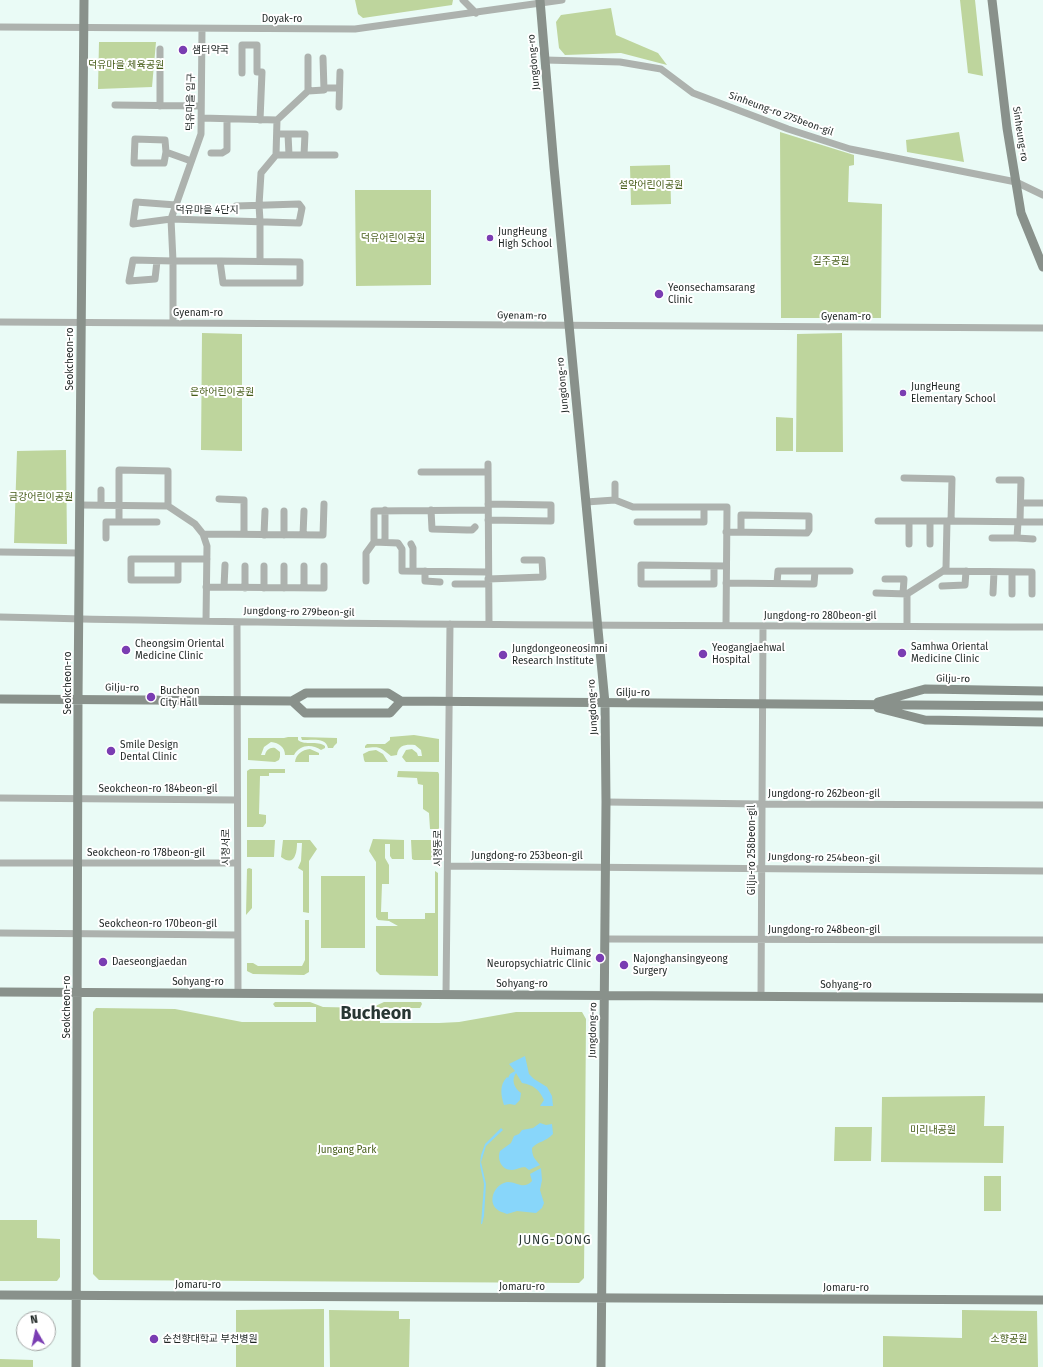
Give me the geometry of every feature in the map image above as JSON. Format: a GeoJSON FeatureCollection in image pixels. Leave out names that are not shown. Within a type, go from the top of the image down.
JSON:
{"type":"FeatureCollection","features":[{"type":"Feature","properties":{"kind":"street","name":"Seokcheon-ro"},"geometry":{"type":"LineString","coordinates":[[76,1367],[79,863],[78,699],[84,0]]}},
{"type":"Feature","properties":{"kind":"street"},"geometry":{"type":"LineString","coordinates":[[462,0],[476,13]]}},
{"type":"Feature","properties":{"kind":"street","name":"Doyak-ro"},"geometry":{"type":"LineString","coordinates":[[0,27],[355,29],[562,0]]}},
{"type":"Feature","properties":{"kind":"street","name":"Sinheung-ro"},"geometry":{"type":"LineString","coordinates":[[992,0],[1004,101],[1016,182],[1022,212],[1043,267]]}},
{"type":"Feature","properties":{"kind":"street","name":"Jungdong-ro"},"geometry":{"type":"LineString","coordinates":[[540,2],[605,703],[606,802],[601,1367]]}},
{"type":"Feature","properties":{"kind":"street","name":"덕유마을 입구"},"geometry":{"type":"LineString","coordinates":[[171,219],[201,134],[202,29]]}},
{"type":"Feature","properties":{"kind":"street"},"geometry":{"type":"LineString","coordinates":[[242,74],[242,45],[257,45],[257,72],[262,72],[260,120]]}},
{"type":"Feature","properties":{"kind":"street"},"geometry":{"type":"LineString","coordinates":[[160,49],[160,106]]}},
{"type":"Feature","properties":{"kind":"street"},"geometry":{"type":"LineString","coordinates":[[308,58],[308,91]]}},
{"type":"Feature","properties":{"kind":"street"},"geometry":{"type":"LineString","coordinates":[[323,58],[324,88]]}},
{"type":"Feature","properties":{"kind":"street","name":"Sinheung-ro 275beon-gil"},"geometry":{"type":"LineString","coordinates":[[545,60],[620,62],[662,69],[693,93],[788,129],[850,149],[1016,182],[1043,195]]}},
{"type":"Feature","properties":{"kind":"street"},"geometry":{"type":"LineString","coordinates":[[339,107],[340,72]]}},
{"type":"Feature","properties":{"kind":"street"},"geometry":{"type":"LineString","coordinates":[[201,118],[277,120],[308,91],[324,90],[324,88],[339,88]]}},
{"type":"Feature","properties":{"kind":"street"},"geometry":{"type":"LineString","coordinates":[[115,105],[202,106]]}},
{"type":"Feature","properties":{"kind":"street"},"geometry":{"type":"LineString","coordinates":[[211,153],[222,153],[227,150],[227,119]]}},
{"type":"Feature","properties":{"kind":"street"},"geometry":{"type":"LineString","coordinates":[[260,261],[259,205],[261,173],[276,155],[277,120]]}},
{"type":"Feature","properties":{"kind":"street"},"geometry":{"type":"LineString","coordinates":[[277,134],[305,134],[304,155]]}},
{"type":"Feature","properties":{"kind":"street"},"geometry":{"type":"LineString","coordinates":[[288,134],[289,155]]}},
{"type":"Feature","properties":{"kind":"street"},"geometry":{"type":"LineString","coordinates":[[135,139],[165,140],[166,152],[164,163],[134,163],[135,139]]}},
{"type":"Feature","properties":{"kind":"street"},"geometry":{"type":"LineString","coordinates":[[166,152],[192,161]]}},
{"type":"Feature","properties":{"kind":"street"},"geometry":{"type":"LineString","coordinates":[[276,155],[335,155]]}},
{"type":"Feature","properties":{"kind":"street"},"geometry":{"type":"LineString","coordinates":[[171,219],[133,224],[136,202],[176,205]]}},
{"type":"Feature","properties":{"kind":"street","name":"덕유마을 4단지"},"geometry":{"type":"LineString","coordinates":[[173,323],[171,219],[299,223],[302,208],[300,204],[236,206]]}},
{"type":"Feature","properties":{"kind":"street"},"geometry":{"type":"LineString","coordinates":[[157,261],[155,279],[129,281],[132,260],[260,261],[300,262],[300,283],[223,282],[220,261]]}},
{"type":"Feature","properties":{"kind":"street","name":"Gyenam-ro"},"geometry":{"type":"LineString","coordinates":[[0,322],[1043,328]]}},
{"type":"Feature","properties":{"kind":"street"},"geometry":{"type":"LineString","coordinates":[[421,472],[488,468],[489,624]]}},
{"type":"Feature","properties":{"kind":"street"},"geometry":{"type":"LineString","coordinates":[[119,522],[119,470],[168,471],[168,506]]}},
{"type":"Feature","properties":{"kind":"street"},"geometry":{"type":"LineString","coordinates":[[876,593],[905,594],[946,568],[952,479],[904,478]]}},
{"type":"Feature","properties":{"kind":"street"},"geometry":{"type":"LineString","coordinates":[[999,480],[1021,480],[1018,538]]}},
{"type":"Feature","properties":{"kind":"street"},"geometry":{"type":"LineString","coordinates":[[615,484],[615,500]]}},
{"type":"Feature","properties":{"kind":"street"},"geometry":{"type":"LineString","coordinates":[[101,490],[101,505]]}},
{"type":"Feature","properties":{"kind":"street"},"geometry":{"type":"LineString","coordinates":[[219,499],[244,500],[244,534]]}},
{"type":"Feature","properties":{"kind":"street"},"geometry":{"type":"LineString","coordinates":[[586,502],[615,500],[633,507],[727,507],[726,625]]}},
{"type":"Feature","properties":{"kind":"street"},"geometry":{"type":"LineString","coordinates":[[1021,503],[1043,503]]}},
{"type":"Feature","properties":{"kind":"street"},"geometry":{"type":"LineString","coordinates":[[203,534],[323,535],[324,504]]}},
{"type":"Feature","properties":{"kind":"street"},"geometry":{"type":"LineString","coordinates":[[80,505],[168,506],[195,524],[203,534],[207,546],[206,621]]}},
{"type":"Feature","properties":{"kind":"street"},"geometry":{"type":"LineString","coordinates":[[366,581],[366,553],[374,542],[374,511],[551,505],[552,521],[488,520]]}},
{"type":"Feature","properties":{"kind":"street"},"geometry":{"type":"LineString","coordinates":[[637,522],[704,522],[704,507]]}},
{"type":"Feature","properties":{"kind":"street"},"geometry":{"type":"LineString","coordinates":[[385,510],[385,542]]}},
{"type":"Feature","properties":{"kind":"street"},"geometry":{"type":"LineString","coordinates":[[431,510],[432,529],[472,530],[475,527]]}},
{"type":"Feature","properties":{"kind":"street"},"geometry":{"type":"LineString","coordinates":[[264,535],[265,511]]}},
{"type":"Feature","properties":{"kind":"street"},"geometry":{"type":"LineString","coordinates":[[284,511],[284,535]]}},
{"type":"Feature","properties":{"kind":"street"},"geometry":{"type":"LineString","coordinates":[[304,511],[304,535]]}},
{"type":"Feature","properties":{"kind":"street"},"geometry":{"type":"LineString","coordinates":[[726,532],[807,533],[809,530],[809,516],[741,515],[740,532]]}},
{"type":"Feature","properties":{"kind":"street"},"geometry":{"type":"LineString","coordinates":[[878,521],[1043,522]]}},
{"type":"Feature","properties":{"kind":"street"},"geometry":{"type":"LineString","coordinates":[[909,544],[910,521]]}},
{"type":"Feature","properties":{"kind":"street"},"geometry":{"type":"LineString","coordinates":[[930,521],[930,544]]}},
{"type":"Feature","properties":{"kind":"street"},"geometry":{"type":"LineString","coordinates":[[106,538],[106,522],[157,522]]}},
{"type":"Feature","properties":{"kind":"street"},"geometry":{"type":"LineString","coordinates":[[992,538],[1033,539]]}},
{"type":"Feature","properties":{"kind":"street"},"geometry":{"type":"LineString","coordinates":[[374,542],[398,543],[402,549],[402,571],[425,571],[488,578],[543,578],[542,560],[524,560]]}},
{"type":"Feature","properties":{"kind":"street"},"geometry":{"type":"LineString","coordinates":[[411,544],[413,548],[413,571]]}},
{"type":"Feature","properties":{"kind":"street"},"geometry":{"type":"LineString","coordinates":[[0,552],[79,553]]}},
{"type":"Feature","properties":{"kind":"street"},"geometry":{"type":"LineString","coordinates":[[178,559],[178,580],[131,580],[131,559],[178,559],[206,559]]}},
{"type":"Feature","properties":{"kind":"street"},"geometry":{"type":"LineString","coordinates":[[224,587],[225,566]]}},
{"type":"Feature","properties":{"kind":"street"},"geometry":{"type":"LineString","coordinates":[[245,566],[245,588]]}},
{"type":"Feature","properties":{"kind":"street"},"geometry":{"type":"LineString","coordinates":[[264,566],[264,588]]}},
{"type":"Feature","properties":{"kind":"street"},"geometry":{"type":"LineString","coordinates":[[284,566],[284,588]]}},
{"type":"Feature","properties":{"kind":"street"},"geometry":{"type":"LineString","coordinates":[[304,566],[304,588]]}},
{"type":"Feature","properties":{"kind":"street"},"geometry":{"type":"LineString","coordinates":[[206,587],[324,588],[324,566]]}},
{"type":"Feature","properties":{"kind":"street"},"geometry":{"type":"LineString","coordinates":[[714,566],[714,584],[641,584],[641,566],[714,566],[726,566]]}},
{"type":"Feature","properties":{"kind":"street"},"geometry":{"type":"LineString","coordinates":[[778,583],[778,570],[850,571]]}},
{"type":"Feature","properties":{"kind":"street"},"geometry":{"type":"LineString","coordinates":[[425,571],[425,581],[440,582]]}},
{"type":"Feature","properties":{"kind":"street"},"geometry":{"type":"LineString","coordinates":[[726,583],[814,584],[815,571]]}},
{"type":"Feature","properties":{"kind":"street"},"geometry":{"type":"LineString","coordinates":[[943,571],[1032,572],[1032,594]]}},
{"type":"Feature","properties":{"kind":"street"},"geometry":{"type":"LineString","coordinates":[[942,586],[965,585],[966,572]]}},
{"type":"Feature","properties":{"kind":"street"},"geometry":{"type":"LineString","coordinates":[[993,593],[994,572]]}},
{"type":"Feature","properties":{"kind":"street"},"geometry":{"type":"LineString","coordinates":[[1012,572],[1012,594]]}},
{"type":"Feature","properties":{"kind":"street"},"geometry":{"type":"LineString","coordinates":[[455,584],[488,578]]}},
{"type":"Feature","properties":{"kind":"street"},"geometry":{"type":"LineString","coordinates":[[885,579],[904,579],[907,626]]}},
{"type":"Feature","properties":{"kind":"street","name":"Jungdong-ro 279beon-gil"},"geometry":{"type":"LineString","coordinates":[[0,617],[237,622],[597,625]]}},
{"type":"Feature","properties":{"kind":"street","name":"시청서로"},"geometry":{"type":"LineString","coordinates":[[237,622],[236,863],[238,993]]}},
{"type":"Feature","properties":{"kind":"street","name":"시청동로"},"geometry":{"type":"LineString","coordinates":[[446,994],[450,624]]}},
{"type":"Feature","properties":{"kind":"street","name":"Jungdong-ro 280beon-gil"},"geometry":{"type":"LineString","coordinates":[[597,625],[1043,627]]}},
{"type":"Feature","properties":{"kind":"street","name":"Gilju-ro 258beon-gil"},"geometry":{"type":"LineString","coordinates":[[761,996],[763,626]]}},
{"type":"Feature","properties":{"kind":"street","name":"Gilju-ro"},"geometry":{"type":"LineString","coordinates":[[865,705],[925,689],[1043,691]]}},
{"type":"Feature","properties":{"kind":"street","name":"Gilju-ro"},"geometry":{"type":"LineString","coordinates":[[0,699],[292,701],[306,693],[388,693],[401,701],[449,702],[1043,706]]}},
{"type":"Feature","properties":{"kind":"street"},"geometry":{"type":"LineString","coordinates":[[292,701],[305,713],[390,713],[401,701]]}},
{"type":"Feature","properties":{"kind":"street","name":"Gilju-ro"},"geometry":{"type":"LineString","coordinates":[[865,705],[925,720],[1043,722]]}},
{"type":"Feature","properties":{"kind":"street","name":"Seokcheon-ro 184beon-gil"},"geometry":{"type":"LineString","coordinates":[[0,798],[79,799],[206,796],[236,800]]}},
{"type":"Feature","properties":{"kind":"street","name":"Jungdong-ro 262beon-gil"},"geometry":{"type":"LineString","coordinates":[[606,802],[1043,805]]}},
{"type":"Feature","properties":{"kind":"street","name":"Seokcheon-ro 178beon-gil"},"geometry":{"type":"LineString","coordinates":[[0,863],[236,863]]}},
{"type":"Feature","properties":{"kind":"street","name":"Jungdong-ro 253beon-gil"},"geometry":{"type":"LineString","coordinates":[[448,866],[605,867]]}},
{"type":"Feature","properties":{"kind":"street","name":"Jungdong-ro 254beon-gil"},"geometry":{"type":"LineString","coordinates":[[605,867],[1043,871]]}},
{"type":"Feature","properties":{"kind":"street","name":"Seokcheon-ro 170beon-gil"},"geometry":{"type":"LineString","coordinates":[[0,933],[237,935]]}},
{"type":"Feature","properties":{"kind":"street","name":"Jungdong-ro 248beon-gil"},"geometry":{"type":"LineString","coordinates":[[605,939],[1043,940]]}},
{"type":"Feature","properties":{"kind":"street","name":"Sohyang-ro"},"geometry":{"type":"LineString","coordinates":[[0,992],[1043,998]]}},
{"type":"Feature","properties":{"kind":"street","name":"Jomaru-ro"},"geometry":{"type":"LineString","coordinates":[[0,1295],[1043,1300]]}},
{"type":"Feature","properties":{"kind":"green space"},"geometry":{"type":"Polygon","coordinates":[[[355,0],[453,0],[452,5],[363,18],[358,14],[355,0]]]}},
{"type":"Feature","properties":{"kind":"green space"},"geometry":{"type":"Polygon","coordinates":[[[960,0],[975,0],[983,76],[968,73],[960,0]]]}},
{"type":"Feature","properties":{"kind":"green space"},"geometry":{"type":"Polygon","coordinates":[[[611,8],[616,35],[658,53],[667,65],[621,53],[565,55],[559,48],[556,22],[561,15],[611,8]]]}},
{"type":"Feature","properties":{"kind":"green space","name":"덕유마을 체육공원"},"geometry":{"type":"Polygon","coordinates":[[[99,42],[156,42],[152,87],[98,89],[99,42]]]}},
{"type":"Feature","properties":{"kind":"green space","name":"길주공원"},"geometry":{"type":"Polygon","coordinates":[[[780,132],[854,155],[854,165],[849,166],[848,202],[882,204],[881,318],[781,318],[780,132]]]}},
{"type":"Feature","properties":{"kind":"green space"},"geometry":{"type":"Polygon","coordinates":[[[959,132],[964,162],[907,152],[906,140],[959,132]]]}},
{"type":"Feature","properties":{"kind":"green space","name":"설악어린이공원"},"geometry":{"type":"Polygon","coordinates":[[[670,165],[671,204],[631,205],[630,166],[670,165]]]}},
{"type":"Feature","properties":{"kind":"green space","name":"덕유어린이공원"},"geometry":{"type":"Polygon","coordinates":[[[355,190],[431,190],[431,285],[356,286],[355,190]]]}},
{"type":"Feature","properties":{"kind":"green space","name":"은하어린이공원"},"geometry":{"type":"Polygon","coordinates":[[[202,333],[242,334],[242,451],[201,450],[202,333]]]}},
{"type":"Feature","properties":{"kind":"green space"},"geometry":{"type":"Polygon","coordinates":[[[842,333],[843,452],[796,452],[797,334],[842,333]]]}},
{"type":"Feature","properties":{"kind":"green space"},"geometry":{"type":"Polygon","coordinates":[[[776,417],[793,418],[793,451],[776,451],[776,417]]]}},
{"type":"Feature","properties":{"kind":"green space","name":"금강어린이공원"},"geometry":{"type":"Polygon","coordinates":[[[66,450],[67,544],[14,543],[17,451],[66,450]]]}},
{"type":"Feature","properties":{"kind":"green space"},"geometry":{"type":"Polygon","coordinates":[[[414,735],[439,739],[439,762],[406,762],[402,757],[406,750],[412,749],[418,756],[422,756],[421,750],[415,745],[403,746],[399,749],[397,755],[391,756],[380,748],[365,748],[367,744],[385,744],[390,740],[390,737],[414,735]]]}},
{"type":"Feature","properties":{"kind":"green space"},"geometry":{"type":"Polygon","coordinates":[[[298,737],[298,740],[304,743],[322,744],[325,748],[321,750],[306,746],[299,749],[294,755],[285,755],[281,746],[277,743],[271,742],[264,747],[261,755],[265,755],[270,748],[275,748],[280,752],[279,760],[275,762],[248,760],[248,738],[298,737]]]}},
{"type":"Feature","properties":{"kind":"green space"},"geometry":{"type":"Polygon","coordinates":[[[301,737],[337,738],[337,743],[333,748],[328,748],[327,744],[322,741],[302,740],[301,737]]]}},
{"type":"Feature","properties":{"kind":"green space"},"geometry":{"type":"Polygon","coordinates":[[[310,749],[319,753],[319,755],[309,755],[309,762],[295,762],[300,753],[304,750],[310,749]]]}},
{"type":"Feature","properties":{"kind":"green space"},"geometry":{"type":"Polygon","coordinates":[[[376,750],[383,754],[388,762],[365,762],[363,754],[376,750]]]}},
{"type":"Feature","properties":{"kind":"green space"},"geometry":{"type":"Polygon","coordinates":[[[250,769],[285,769],[285,773],[269,773],[269,776],[260,776],[259,814],[266,815],[266,823],[263,827],[247,827],[247,771],[250,769]]]}},
{"type":"Feature","properties":{"kind":"green space"},"geometry":{"type":"Polygon","coordinates":[[[398,771],[438,772],[439,829],[430,829],[429,813],[423,809],[423,785],[418,784],[417,778],[397,777],[398,771]]]}},
{"type":"Feature","properties":{"kind":"green space"},"geometry":{"type":"Polygon","coordinates":[[[373,839],[404,840],[404,859],[392,859],[390,856],[390,844],[385,844],[385,858],[389,865],[389,884],[382,884],[381,912],[388,912],[388,919],[425,919],[425,913],[435,913],[435,871],[438,873],[438,976],[380,975],[376,971],[376,926],[398,926],[389,921],[378,920],[376,917],[376,862],[369,851],[373,839]]]}},
{"type":"Feature","properties":{"kind":"green space"},"geometry":{"type":"Polygon","coordinates":[[[247,840],[275,840],[274,857],[247,857],[247,840]]]}},
{"type":"Feature","properties":{"kind":"green space"},"geometry":{"type":"Polygon","coordinates":[[[283,840],[310,840],[317,849],[309,861],[309,913],[303,912],[303,871],[298,868],[301,861],[302,843],[297,843],[294,858],[289,861],[281,857],[283,840]]]}},
{"type":"Feature","properties":{"kind":"green space"},"geometry":{"type":"Polygon","coordinates":[[[411,840],[439,840],[439,857],[436,860],[412,859],[411,840]]]}},
{"type":"Feature","properties":{"kind":"green space"},"geometry":{"type":"Polygon","coordinates":[[[247,869],[252,869],[252,908],[246,915],[247,869]]]}},
{"type":"Feature","properties":{"kind":"green space"},"geometry":{"type":"Polygon","coordinates":[[[321,876],[365,876],[365,948],[321,948],[321,876]]]}},
{"type":"Feature","properties":{"kind":"green space"},"geometry":{"type":"Polygon","coordinates":[[[305,920],[309,920],[309,972],[304,975],[253,974],[247,971],[247,963],[253,963],[258,966],[302,966],[305,960],[305,920]]]}},
{"type":"Feature","properties":{"kind":"green space","name":"Jungang Park"},"geometry":{"type":"Polygon","coordinates":[[[275,1002],[310,1002],[323,1007],[371,1008],[384,1002],[421,1002],[422,1004],[420,1008],[380,1008],[380,1023],[459,1022],[516,1012],[582,1012],[586,1019],[584,1278],[579,1283],[99,1280],[93,1274],[93,1012],[96,1008],[175,1009],[242,1022],[316,1022],[316,1007],[275,1007],[273,1004],[275,1002]]]}},
{"type":"Feature","properties":{"kind":"green space","name":"미리내공원"},"geometry":{"type":"Polygon","coordinates":[[[985,1096],[984,1126],[1004,1126],[1003,1163],[881,1162],[882,1097],[985,1096]]]}},
{"type":"Feature","properties":{"kind":"green space"},"geometry":{"type":"Polygon","coordinates":[[[835,1127],[872,1127],[871,1161],[834,1161],[835,1127]]]}},
{"type":"Feature","properties":{"kind":"green space"},"geometry":{"type":"Polygon","coordinates":[[[984,1176],[1001,1176],[1001,1211],[984,1211],[984,1176]]]}},
{"type":"Feature","properties":{"kind":"green space"},"geometry":{"type":"Polygon","coordinates":[[[0,1220],[37,1220],[37,1238],[60,1239],[60,1277],[57,1281],[0,1281],[0,1220]]]}},
{"type":"Feature","properties":{"kind":"green space"},"geometry":{"type":"Polygon","coordinates":[[[324,1309],[324,1367],[236,1367],[236,1310],[324,1309]]]}},
{"type":"Feature","properties":{"kind":"green space"},"geometry":{"type":"Polygon","coordinates":[[[329,1310],[399,1311],[399,1319],[410,1319],[409,1367],[330,1367],[329,1310]]]}},
{"type":"Feature","properties":{"kind":"green space","name":"소향공원"},"geometry":{"type":"Polygon","coordinates":[[[962,1310],[1037,1311],[1038,1367],[883,1367],[883,1336],[962,1338],[962,1310]]]}},
{"type":"Feature","properties":{"kind":"green space"},"geometry":{"type":"Polygon","coordinates":[[[0,1359],[33,1360],[33,1367],[0,1367],[0,1359]]]}},
{"type":"Feature","properties":{"kind":"water"},"geometry":{"type":"Polygon","coordinates":[[[525,1056],[529,1074],[547,1087],[552,1096],[553,1106],[540,1106],[544,1100],[538,1090],[532,1086],[522,1083],[516,1073],[514,1076],[514,1081],[515,1086],[521,1093],[520,1100],[515,1105],[504,1105],[502,1094],[503,1083],[510,1074],[515,1071],[509,1064],[525,1056]]]}},
{"type":"Feature","properties":{"kind":"water"},"geometry":{"type":"Polygon","coordinates":[[[540,1123],[546,1125],[552,1124],[553,1134],[548,1139],[532,1148],[533,1156],[540,1165],[529,1170],[525,1167],[515,1170],[508,1170],[505,1168],[500,1161],[500,1151],[511,1143],[514,1136],[519,1134],[522,1130],[533,1128],[540,1123]]]}},
{"type":"Feature","properties":{"kind":"water"},"geometry":{"type":"Polygon","coordinates":[[[501,1128],[503,1130],[486,1146],[481,1162],[486,1184],[484,1216],[481,1224],[484,1184],[480,1165],[481,1155],[485,1144],[501,1128]]]}},
{"type":"Feature","properties":{"kind":"water"},"geometry":{"type":"Polygon","coordinates":[[[541,1168],[542,1180],[540,1190],[544,1203],[542,1208],[536,1213],[517,1211],[507,1214],[495,1208],[493,1194],[497,1187],[508,1182],[520,1185],[529,1184],[532,1181],[530,1174],[541,1168]]]}},
{"type":"Feature","properties":{"kind":"place","name":"샘터약국"},"geometry":{"type":"Point","coordinates":[183,50]}},
{"type":"Feature","properties":{"kind":"place","name":"JungHeung High School"},"geometry":{"type":"Point","coordinates":[490,238]}},
{"type":"Feature","properties":{"kind":"place","name":"Yeonsechamsarang Clinic"},"geometry":{"type":"Point","coordinates":[659,294]}},
{"type":"Feature","properties":{"kind":"place","name":"JungHeung Elementary School"},"geometry":{"type":"Point","coordinates":[903,393]}},
{"type":"Feature","properties":{"kind":"place","name":"Cheongsim Oriental Medicine Clinic"},"geometry":{"type":"Point","coordinates":[126,650]}},
{"type":"Feature","properties":{"kind":"place","name":"Samhwa Oriental Medicine Clinic"},"geometry":{"type":"Point","coordinates":[902,653]}},
{"type":"Feature","properties":{"kind":"place","name":"Yeogangjaehwal Hospital"},"geometry":{"type":"Point","coordinates":[703,654]}},
{"type":"Feature","properties":{"kind":"place","name":"Jungdongeoneosimni Research Institute"},"geometry":{"type":"Point","coordinates":[503,655]}},
{"type":"Feature","properties":{"kind":"place","name":"Bucheon City Hall"},"geometry":{"type":"Point","coordinates":[151,697]}},
{"type":"Feature","properties":{"kind":"place","name":"Smile Design Dental Clinic"},"geometry":{"type":"Point","coordinates":[111,751]}},
{"type":"Feature","properties":{"kind":"place","name":"Huimang Neuropsychiatric Clinic"},"geometry":{"type":"Point","coordinates":[600,958]}},
{"type":"Feature","properties":{"kind":"place","name":"Daeseongjaedan"},"geometry":{"type":"Point","coordinates":[103,962]}},
{"type":"Feature","properties":{"kind":"place","name":"Najonghansingyeong Surgery"},"geometry":{"type":"Point","coordinates":[624,965]}},
{"type":"Feature","properties":{"kind":"place","name":"순천향대학교 부천병원"},"geometry":{"type":"Point","coordinates":[154,1339]}},
{"type":"Feature","properties":{"kind":"district","name":"Bucheon"},"geometry":{"type":"Point","coordinates":[376,1014]}},
{"type":"Feature","properties":{"kind":"district","name":"JUNG-DONG"},"geometry":{"type":"Point","coordinates":[555,1241]}}]}
